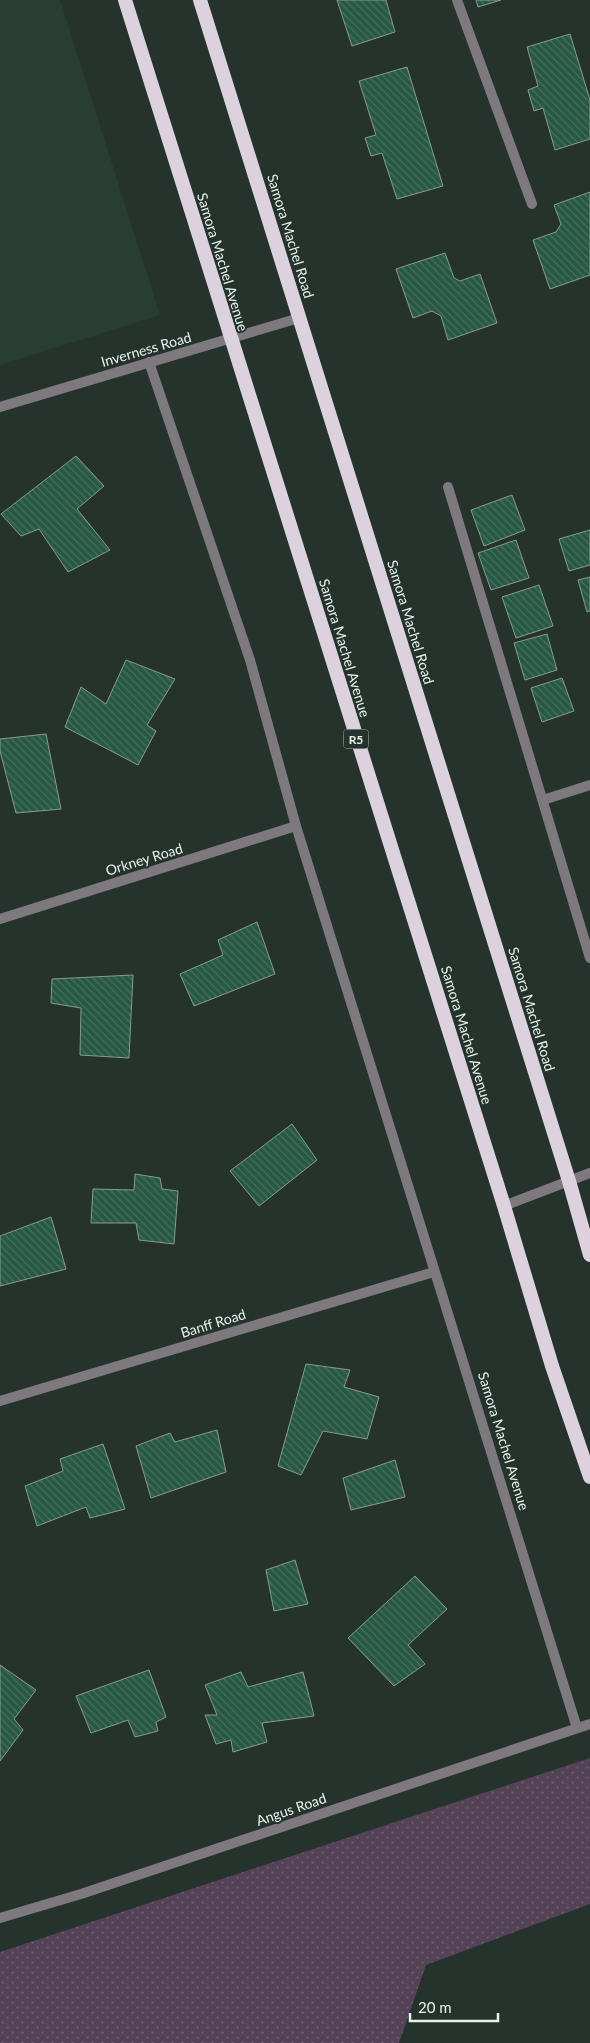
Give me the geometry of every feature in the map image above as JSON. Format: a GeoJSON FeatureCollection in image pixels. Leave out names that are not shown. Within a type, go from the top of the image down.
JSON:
{"type":"FeatureCollection","features":[{"type":"Feature","properties":{"kind":"highway","name":"Samora Machel Avenue"},"geometry":{"type":"LineString","coordinates":[[125,0],[504,1206],[552,1366],[590,1477]]}},
{"type":"Feature","properties":{"kind":"highway","name":"Samora Machel Road"},"geometry":{"type":"LineString","coordinates":[[200,0],[569,1181],[590,1255]]}},
{"type":"Feature","properties":{"kind":"street"},"geometry":{"type":"LineString","coordinates":[[458,0],[532,204]]}},
{"type":"Feature","properties":{"kind":"street","name":"Inverness Road"},"geometry":{"type":"LineString","coordinates":[[0,407],[299,318]]}},
{"type":"Feature","properties":{"kind":"street","name":"Samora Machel Avenue"},"geometry":{"type":"LineString","coordinates":[[149,362],[250,660],[296,826],[577,1728]]}},
{"type":"Feature","properties":{"kind":"street"},"geometry":{"type":"LineString","coordinates":[[448,487],[590,958]]}},
{"type":"Feature","properties":{"kind":"street"},"geometry":{"type":"LineString","coordinates":[[543,800],[590,785]]}},
{"type":"Feature","properties":{"kind":"street","name":"Orkney Road"},"geometry":{"type":"LineString","coordinates":[[0,919],[296,826]]}},
{"type":"Feature","properties":{"kind":"street"},"geometry":{"type":"LineString","coordinates":[[504,1206],[590,1173]]}},
{"type":"Feature","properties":{"kind":"street","name":"Banff Road"},"geometry":{"type":"LineString","coordinates":[[0,1401],[434,1272]]}},
{"type":"Feature","properties":{"kind":"street","name":"Angus Road"},"geometry":{"type":"LineString","coordinates":[[0,1918],[81,1894],[590,1724]]}},
{"type":"Feature","properties":{"kind":"shaded area"},"geometry":{"type":"Polygon","coordinates":[[[0,0],[60,0],[160,315],[0,365],[0,0]]]}},
{"type":"Feature","properties":{"kind":"shaded area"},"geometry":{"type":"Polygon","coordinates":[[[590,1758],[590,1904],[426,1965],[399,2043],[0,2043],[0,1952],[590,1758]]]}},
{"type":"Feature","properties":{"kind":"building"},"geometry":{"type":"Polygon","coordinates":[[[337,0],[386,0],[395,32],[352,46],[337,0]]]}},
{"type":"Feature","properties":{"kind":"building"},"geometry":{"type":"Polygon","coordinates":[[[476,0],[501,0],[478,7],[476,0]]]}},
{"type":"Feature","properties":{"kind":"building"},"geometry":{"type":"Polygon","coordinates":[[[570,34],[590,100],[590,139],[555,150],[543,108],[534,111],[528,90],[538,86],[527,47],[570,34]]]}},
{"type":"Feature","properties":{"kind":"building"},"geometry":{"type":"Polygon","coordinates":[[[407,67],[443,186],[397,199],[382,153],[371,156],[365,138],[376,135],[359,81],[407,67]]]}},
{"type":"Feature","properties":{"kind":"building"},"geometry":{"type":"Polygon","coordinates":[[[590,192],[590,275],[550,289],[533,240],[556,232],[561,224],[554,205],[590,192]]]}},
{"type":"Feature","properties":{"kind":"building"},"geometry":{"type":"Polygon","coordinates":[[[445,253],[454,278],[460,281],[480,274],[497,323],[448,340],[441,316],[432,311],[413,318],[396,269],[445,253]]]}},
{"type":"Feature","properties":{"kind":"building"},"geometry":{"type":"Polygon","coordinates":[[[76,456],[104,486],[77,509],[110,550],[68,572],[39,529],[21,536],[1,514],[76,456]]]}},
{"type":"Feature","properties":{"kind":"building"},"geometry":{"type":"Polygon","coordinates":[[[512,495],[525,530],[484,546],[471,510],[512,495]]]}},
{"type":"Feature","properties":{"kind":"building"},"geometry":{"type":"Polygon","coordinates":[[[590,530],[590,565],[569,571],[559,539],[590,530]]]}},
{"type":"Feature","properties":{"kind":"building"},"geometry":{"type":"Polygon","coordinates":[[[516,540],[529,578],[491,590],[478,553],[516,540]]]}},
{"type":"Feature","properties":{"kind":"building"},"geometry":{"type":"Polygon","coordinates":[[[590,577],[590,611],[587,612],[578,580],[590,577]]]}},
{"type":"Feature","properties":{"kind":"building"},"geometry":{"type":"Polygon","coordinates":[[[539,585],[553,626],[516,638],[502,597],[539,585]]]}},
{"type":"Feature","properties":{"kind":"building"},"geometry":{"type":"Polygon","coordinates":[[[547,634],[557,670],[525,680],[514,643],[547,634]]]}},
{"type":"Feature","properties":{"kind":"building"},"geometry":{"type":"Polygon","coordinates":[[[126,660],[175,679],[147,725],[156,731],[138,765],[65,727],[81,687],[106,704],[126,660]]]}},
{"type":"Feature","properties":{"kind":"building"},"geometry":{"type":"Polygon","coordinates":[[[562,678],[574,711],[542,722],[531,688],[562,678]]]}},
{"type":"Feature","properties":{"kind":"building"},"geometry":{"type":"Polygon","coordinates":[[[46,734],[61,809],[16,813],[0,751],[0,739],[46,734]]]}},
{"type":"Feature","properties":{"kind":"building"},"geometry":{"type":"Polygon","coordinates":[[[257,922],[275,974],[194,1006],[180,974],[223,955],[218,940],[257,922]]]}},
{"type":"Feature","properties":{"kind":"building"},"geometry":{"type":"Polygon","coordinates":[[[133,975],[129,1058],[80,1055],[81,1008],[51,1003],[52,979],[133,975]]]}},
{"type":"Feature","properties":{"kind":"building"},"geometry":{"type":"Polygon","coordinates":[[[292,1124],[317,1160],[259,1206],[230,1171],[292,1124]]]}},
{"type":"Feature","properties":{"kind":"building"},"geometry":{"type":"Polygon","coordinates":[[[135,1174],[160,1178],[162,1189],[178,1191],[174,1244],[139,1240],[136,1223],[91,1223],[93,1189],[134,1190],[135,1174]]]}},
{"type":"Feature","properties":{"kind":"building"},"geometry":{"type":"Polygon","coordinates":[[[51,1217],[66,1269],[0,1286],[0,1236],[51,1217]]]}},
{"type":"Feature","properties":{"kind":"building"},"geometry":{"type":"Polygon","coordinates":[[[306,1364],[350,1370],[344,1387],[379,1397],[367,1439],[323,1431],[301,1475],[278,1466],[306,1364]]]}},
{"type":"Feature","properties":{"kind":"building"},"geometry":{"type":"Polygon","coordinates":[[[217,1430],[226,1472],[151,1498],[136,1446],[170,1433],[175,1442],[217,1430]]]}},
{"type":"Feature","properties":{"kind":"building"},"geometry":{"type":"Polygon","coordinates":[[[103,1444],[125,1509],[90,1518],[86,1507],[37,1526],[25,1486],[63,1471],[60,1459],[103,1444]]]}},
{"type":"Feature","properties":{"kind":"building"},"geometry":{"type":"Polygon","coordinates":[[[395,1460],[405,1497],[351,1510],[343,1478],[395,1460]]]}},
{"type":"Feature","properties":{"kind":"building"},"geometry":{"type":"Polygon","coordinates":[[[295,1560],[308,1604],[274,1611],[266,1570],[295,1560]]]}},
{"type":"Feature","properties":{"kind":"building"},"geometry":{"type":"Polygon","coordinates":[[[415,1576],[447,1609],[408,1645],[425,1664],[394,1686],[348,1638],[415,1576]]]}},
{"type":"Feature","properties":{"kind":"building"},"geometry":{"type":"Polygon","coordinates":[[[0,1665],[36,1690],[14,1719],[23,1730],[0,1761],[0,1665]]]}},
{"type":"Feature","properties":{"kind":"building"},"geometry":{"type":"Polygon","coordinates":[[[149,1670],[166,1717],[156,1722],[158,1731],[135,1737],[128,1720],[91,1733],[76,1696],[149,1670]]]}},
{"type":"Feature","properties":{"kind":"building"},"geometry":{"type":"Polygon","coordinates":[[[241,1672],[248,1687],[303,1672],[314,1716],[262,1723],[267,1742],[233,1752],[231,1740],[216,1744],[205,1715],[217,1715],[205,1685],[241,1672]]]}}]}
